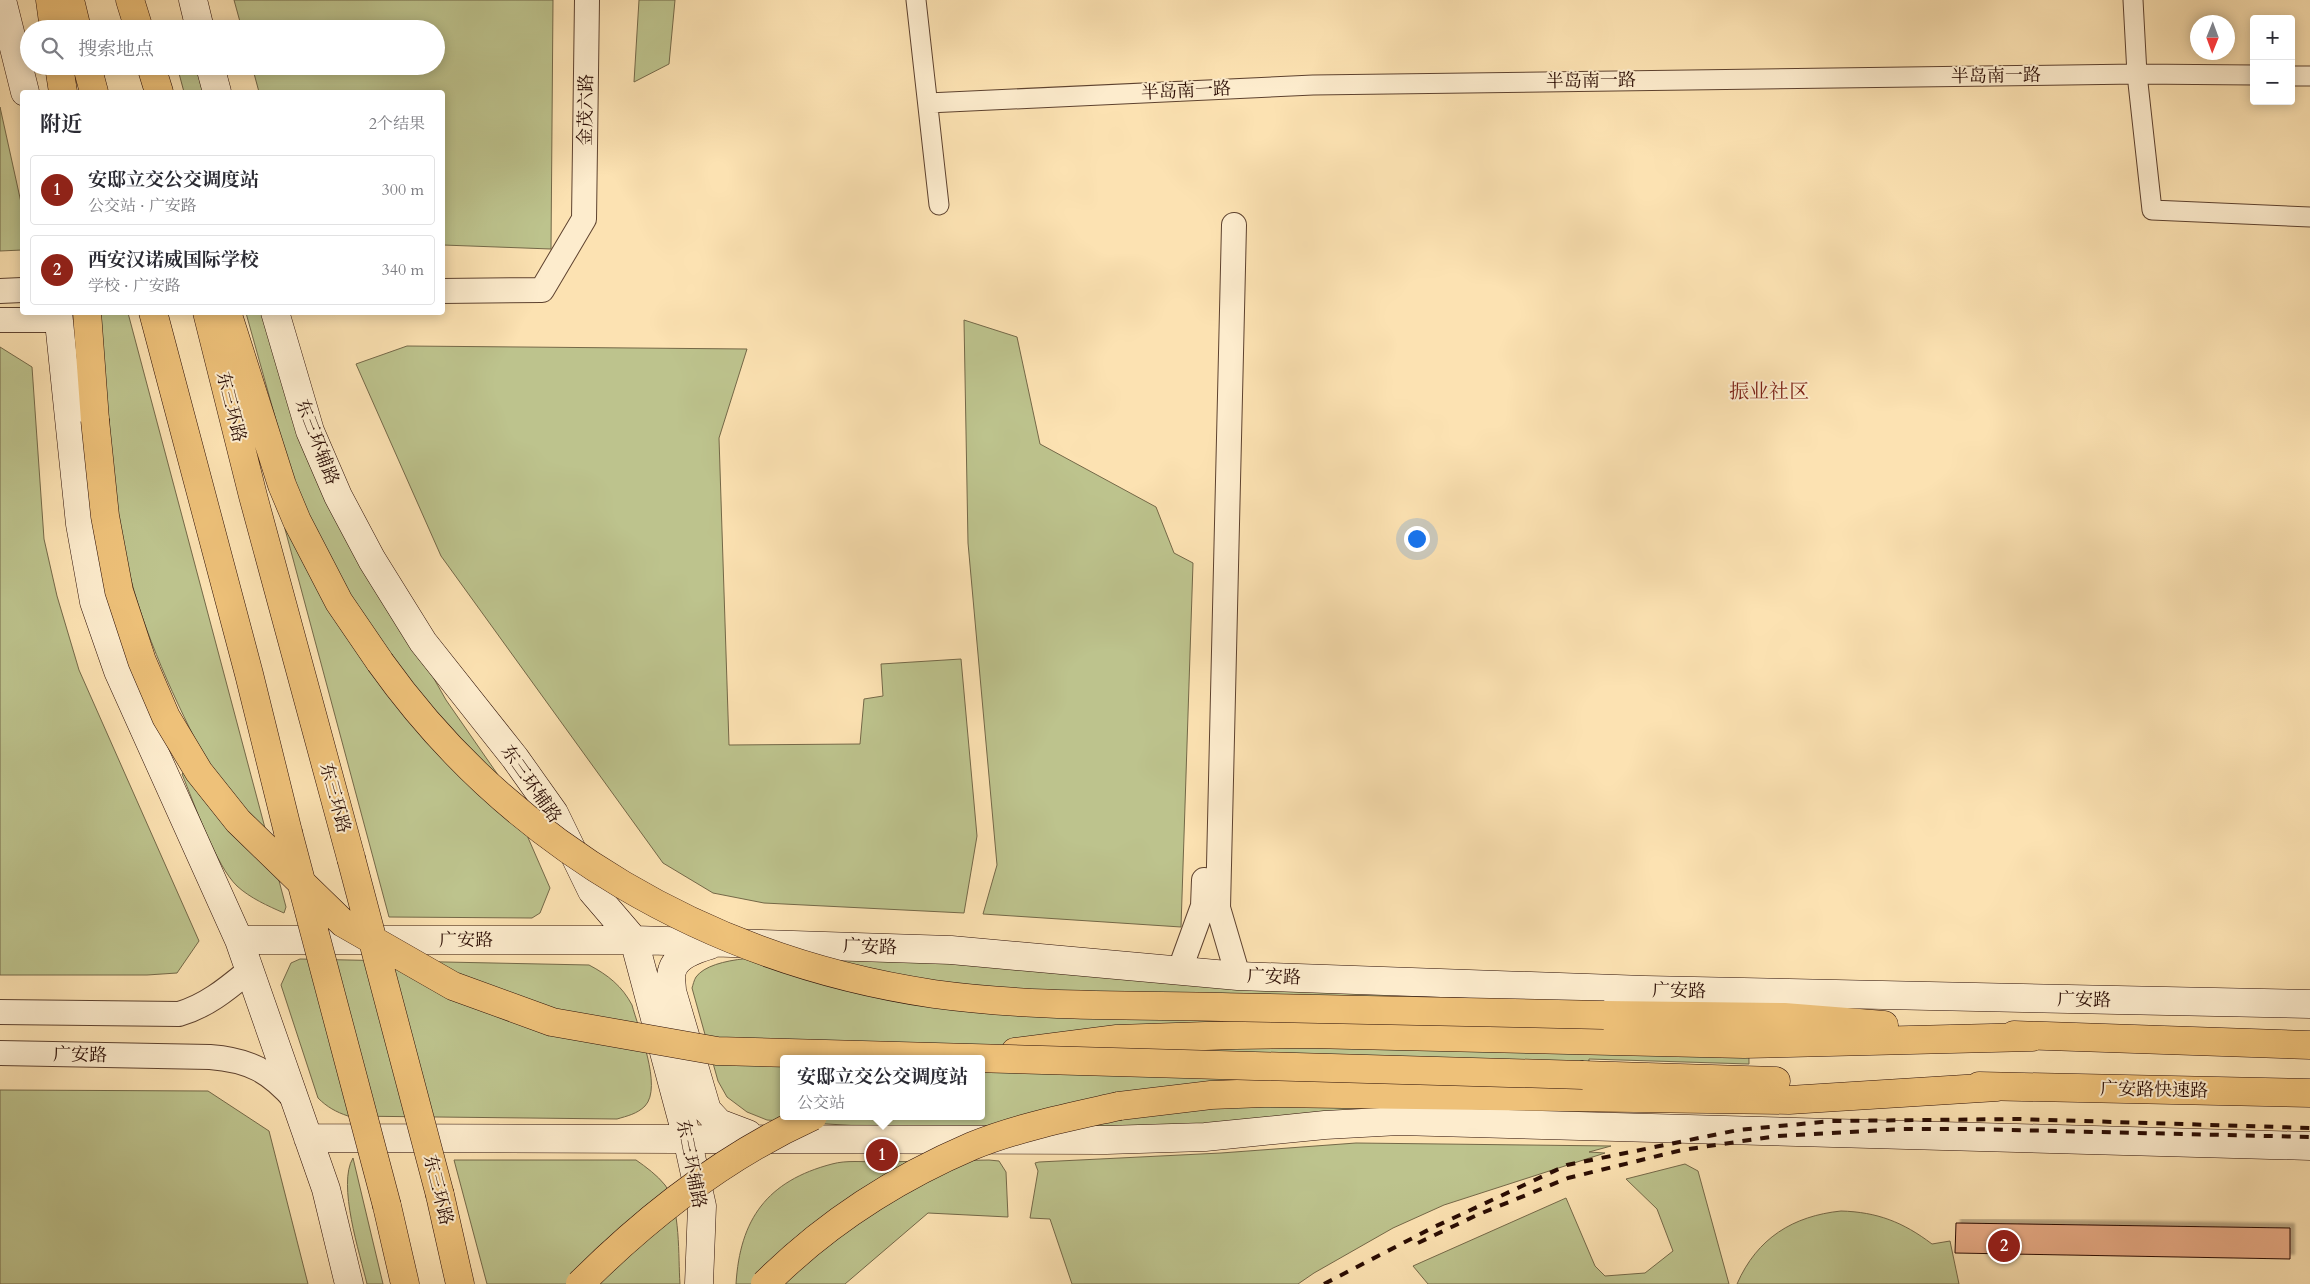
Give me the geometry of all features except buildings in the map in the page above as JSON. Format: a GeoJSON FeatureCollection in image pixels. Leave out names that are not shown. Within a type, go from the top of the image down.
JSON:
{"type":"FeatureCollection","features":[{"type":"Feature","properties":{"kind":"highway"},"geometry":{"type":"LineString","coordinates":[[50,0],[53,20]]}},
{"type":"Feature","properties":{"kind":"highway"},"geometry":{"type":"LineString","coordinates":[[70,0],[75,20]]}},
{"type":"Feature","properties":{"kind":"highway"},"geometry":{"type":"LineString","coordinates":[[129,0],[132,20]]}},
{"type":"Feature","properties":{"kind":"highway"},"geometry":{"type":"LineString","coordinates":[[129,0],[136,20]]}},
{"type":"Feature","properties":{"kind":"highway"},"geometry":{"type":"LineString","coordinates":[[60,75],[63,90]]}},
{"type":"Feature","properties":{"kind":"highway"},"geometry":{"type":"LineString","coordinates":[[89,75],[93,90]]}},
{"type":"Feature","properties":{"kind":"highway"},"geometry":{"type":"LineString","coordinates":[[146,75],[150,90]]}},
{"type":"Feature","properties":{"kind":"highway"},"geometry":{"type":"LineString","coordinates":[[154,75],[158,90]]}},
{"type":"Feature","properties":{"kind":"highway"},"geometry":{"type":"LineString","coordinates":[[87,315],[105,516],[119,591],[142,661],[166,717],[198,772],[238,821],[343,923],[454,986],[552,1022],[717,1051],[816,1055]]}},
{"type":"Feature","properties":{"kind":"highway"},"geometry":{"type":"LineString","coordinates":[[155,315],[387,1206],[405,1284]]}},
{"type":"Feature","properties":{"kind":"highway","name":"东三环路"},"geometry":{"type":"LineString","coordinates":[[208,315],[253,496],[440,1195],[460,1284]]}},
{"type":"Feature","properties":{"kind":"highway"},"geometry":{"type":"LineString","coordinates":[[228,315],[282,485],[297,521],[339,602],[380,662],[418,712],[452,749],[524,818],[587,863],[632,891],[712,931],[783,959],[826,972],[874,983],[936,994],[1043,1004],[1784,1017],[2032,1037],[2310,1046]]}},
{"type":"Feature","properties":{"kind":"highway"},"geometry":{"type":"LineString","coordinates":[[985,1058],[1051,1047],[1117,1039],[1216,1035],[1309,1034],[1744,1044],[2032,1037]]}},
{"type":"Feature","properties":{"kind":"highway"},"geometry":{"type":"LineString","coordinates":[[985,1062],[1579,1086],[1788,1100],[1997,1087]]}},
{"type":"Feature","properties":{"kind":"highway"},"geometry":{"type":"LineString","coordinates":[[765,1284],[818,1236],[863,1204],[905,1179],[974,1146],[1066,1117],[1119,1106],[1211,1094],[1579,1086],[1997,1087]]}},
{"type":"Feature","properties":{"kind":"highway","name":"广安路快速路"},"geometry":{"type":"LineString","coordinates":[[1997,1087],[2310,1093]]}},
{"type":"Feature","properties":{"kind":"highway"},"geometry":{"type":"LineString","coordinates":[[580,1284],[637,1231],[715,1172],[760,1143],[805,1120]]}},
{"type":"Feature","properties":{"kind":"main road"},"geometry":{"type":"LineString","coordinates":[[2,0],[20,72]]}},
{"type":"Feature","properties":{"kind":"main road"},"geometry":{"type":"LineString","coordinates":[[193,0],[198,20]]}},
{"type":"Feature","properties":{"kind":"main road"},"geometry":{"type":"LineString","coordinates":[[21,75],[24,90]]}},
{"type":"Feature","properties":{"kind":"main road"},"geometry":{"type":"LineString","coordinates":[[212,75],[216,90]]}},
{"type":"Feature","properties":{"kind":"main road","name":"东三环辅路"},"geometry":{"type":"LineString","coordinates":[[276,315],[310,432],[338,496],[372,560],[423,642],[515,758],[554,813],[592,891],[634,940],[687,1138],[702,1206],[699,1284]]}},
{"type":"Feature","properties":{"kind":"main road"},"geometry":{"type":"LineString","coordinates":[[59,316],[80,524],[94,602],[118,671],[239,940],[326,1189],[350,1284]]}},
{"type":"Feature","properties":{"kind":"main road","name":"广安路"},"geometry":{"type":"LineString","coordinates":[[239,940],[634,940],[722,942],[951,950],[1238,976],[1645,990],[2310,1004]]}},
{"type":"Feature","properties":{"kind":"main road"},"geometry":{"type":"LineString","coordinates":[[722,942],[697,949],[678,959],[672,971],[672,991],[707,1110],[719,1123],[763,1139]]}},
{"type":"Feature","properties":{"kind":"main road"},"geometry":{"type":"LineString","coordinates":[[1630,1127],[1788,1100]]}},
{"type":"Feature","properties":{"kind":"main road"},"geometry":{"type":"LineString","coordinates":[[308,1138],[1106,1140],[1205,1137],[1325,1125],[1399,1121],[2310,1146]]}},
{"type":"Feature","properties":{"kind":"street","name":"金茂六路"},"geometry":{"type":"LineString","coordinates":[[445,291],[542,290],[584,219],[587,0]]}},
{"type":"Feature","properties":{"kind":"street"},"geometry":{"type":"LineString","coordinates":[[916,0],[940,205]]}},
{"type":"Feature","properties":{"kind":"street"},"geometry":{"type":"LineString","coordinates":[[2132,0],[2137,74],[2152,210],[2310,217]]}},
{"type":"Feature","properties":{"kind":"street","name":"半岛南一路"},"geometry":{"type":"LineString","coordinates":[[928,103],[1313,85],[2137,74],[2250,75]]}},
{"type":"Feature","properties":{"kind":"street"},"geometry":{"type":"LineString","coordinates":[[2295,76],[2310,76]]}},
{"type":"Feature","properties":{"kind":"street"},"geometry":{"type":"LineString","coordinates":[[1179,972],[1203,906],[1226,224],[1218,908],[1238,976]]}},
{"type":"Feature","properties":{"kind":"street"},"geometry":{"type":"LineString","coordinates":[[0,290],[20,290]]}},
{"type":"Feature","properties":{"kind":"street"},"geometry":{"type":"LineString","coordinates":[[0,320],[59,316]]}},
{"type":"Feature","properties":{"kind":"street"},"geometry":{"type":"LineString","coordinates":[[0,1012],[179,1014],[196,1010],[223,993],[250,970]]}},
{"type":"Feature","properties":{"kind":"street","name":"广安路"},"geometry":{"type":"LineString","coordinates":[[0,1053],[236,1059],[259,1069],[282,1085],[296,1100]]}},
{"type":"Feature","properties":{"kind":"green space"},"geometry":{"type":"Polygon","coordinates":[[[234,0],[553,0],[551,249],[445,245],[445,90],[258,90],[254,75],[445,75],[445,20],[240,20],[234,0]]]}},
{"type":"Feature","properties":{"kind":"green space"},"geometry":{"type":"Polygon","coordinates":[[[639,0],[675,0],[669,64],[634,82],[639,0]]]}},
{"type":"Feature","properties":{"kind":"green space"},"geometry":{"type":"Polygon","coordinates":[[[179,75],[200,75],[204,90],[183,90],[179,75]]]}},
{"type":"Feature","properties":{"kind":"green space"},"geometry":{"type":"Polygon","coordinates":[[[0,107],[20,198],[20,250],[0,251],[0,107]]]}},
{"type":"Feature","properties":{"kind":"green space"},"geometry":{"type":"Polygon","coordinates":[[[99,315],[129,315],[286,907],[284,913],[248,894],[229,877],[206,833],[182,774],[202,753],[156,654],[138,603],[124,551],[111,462],[99,315]]]}},
{"type":"Feature","properties":{"kind":"green space"},"geometry":{"type":"Polygon","coordinates":[[[247,315],[264,315],[314,466],[446,700],[505,785],[550,888],[540,913],[532,918],[389,917],[285,529],[291,474],[247,315]]]}},
{"type":"Feature","properties":{"kind":"green space"},"geometry":{"type":"Polygon","coordinates":[[[964,320],[1017,337],[1040,444],[1156,507],[1174,553],[1193,563],[1181,927],[983,914],[997,865],[968,543],[964,320]]]}},
{"type":"Feature","properties":{"kind":"green space"},"geometry":{"type":"Polygon","coordinates":[[[407,346],[747,349],[719,438],[729,745],[860,744],[864,699],[883,696],[881,664],[961,659],[977,836],[964,913],[764,903],[713,893],[663,863],[441,556],[356,364],[407,346]]]}},
{"type":"Feature","properties":{"kind":"green space"},"geometry":{"type":"Polygon","coordinates":[[[0,347],[32,367],[44,539],[57,596],[79,670],[199,941],[177,973],[147,975],[0,975],[0,347]]]}},
{"type":"Feature","properties":{"kind":"green space"},"geometry":{"type":"Polygon","coordinates":[[[801,956],[1748,998],[1749,1064],[1589,1059],[1588,1116],[1223,1129],[874,1127],[767,1120],[747,1112],[727,1097],[718,1081],[692,988],[696,977],[704,970],[730,961],[761,957],[801,956]]]}},
{"type":"Feature","properties":{"kind":"green space"},"geometry":{"type":"Polygon","coordinates":[[[300,959],[589,965],[614,982],[624,992],[632,1005],[648,1057],[651,1085],[650,1097],[645,1106],[639,1111],[617,1119],[348,1116],[328,1107],[318,1098],[281,985],[291,963],[300,959]]]}},
{"type":"Feature","properties":{"kind":"green space"},"geometry":{"type":"Polygon","coordinates":[[[0,1090],[208,1091],[269,1131],[308,1284],[0,1284],[0,1090]]]}},
{"type":"Feature","properties":{"kind":"green space"},"geometry":{"type":"Polygon","coordinates":[[[1356,1143],[1611,1146],[1589,1152],[1605,1153],[1444,1205],[1393,1228],[1298,1284],[1072,1284],[1050,1219],[1030,1218],[1038,1171],[1035,1163],[1039,1162],[1221,1153],[1356,1143]]]}},
{"type":"Feature","properties":{"kind":"green space"},"geometry":{"type":"Polygon","coordinates":[[[353,1158],[383,1284],[367,1284],[355,1238],[347,1184],[353,1158]]]}},
{"type":"Feature","properties":{"kind":"green space"},"geometry":{"type":"Polygon","coordinates":[[[454,1160],[636,1160],[665,1185],[670,1194],[676,1219],[680,1284],[487,1284],[454,1160]]]}},
{"type":"Feature","properties":{"kind":"green space"},"geometry":{"type":"Polygon","coordinates":[[[999,1161],[1006,1172],[1008,1217],[928,1213],[845,1284],[736,1284],[744,1240],[751,1222],[761,1206],[774,1192],[809,1171],[843,1162],[999,1161]]]}},
{"type":"Feature","properties":{"kind":"green space"},"geometry":{"type":"Polygon","coordinates":[[[1685,1164],[1698,1171],[1729,1284],[1428,1284],[1413,1266],[1566,1198],[1595,1266],[1605,1276],[1645,1273],[1673,1251],[1657,1209],[1626,1179],[1685,1164]]]}},
{"type":"Feature","properties":{"kind":"green space"},"geometry":{"type":"Polygon","coordinates":[[[1841,1211],[1878,1216],[1900,1224],[1932,1244],[1950,1241],[1959,1284],[1737,1284],[1755,1254],[1778,1232],[1807,1218],[1841,1211]]]}},
{"type":"Feature","properties":{"kind":"railway"},"geometry":{"type":"LineString","coordinates":[[1324,1284],[1432,1228],[1567,1165],[1738,1130],[1832,1121],[2018,1119],[2310,1128]]}},
{"type":"Feature","properties":{"kind":"railway"},"geometry":{"type":"LineString","coordinates":[[1418,1243],[1477,1215],[1568,1178],[1682,1150],[1777,1136],[1903,1129],[1970,1129],[2310,1137]]}},
{"type":"Feature","properties":{"kind":"place","name":"安邸立交公交调度站"},"geometry":{"type":"Point","coordinates":[882,1155]}},
{"type":"Feature","properties":{"kind":"place","name":"西安汉诺威国际学校"},"geometry":{"type":"Point","coordinates":[2004,1246]}},
{"type":"Feature","properties":{"kind":"district","name":"振业社区"},"geometry":{"type":"Point","coordinates":[1769,391]}}]}
